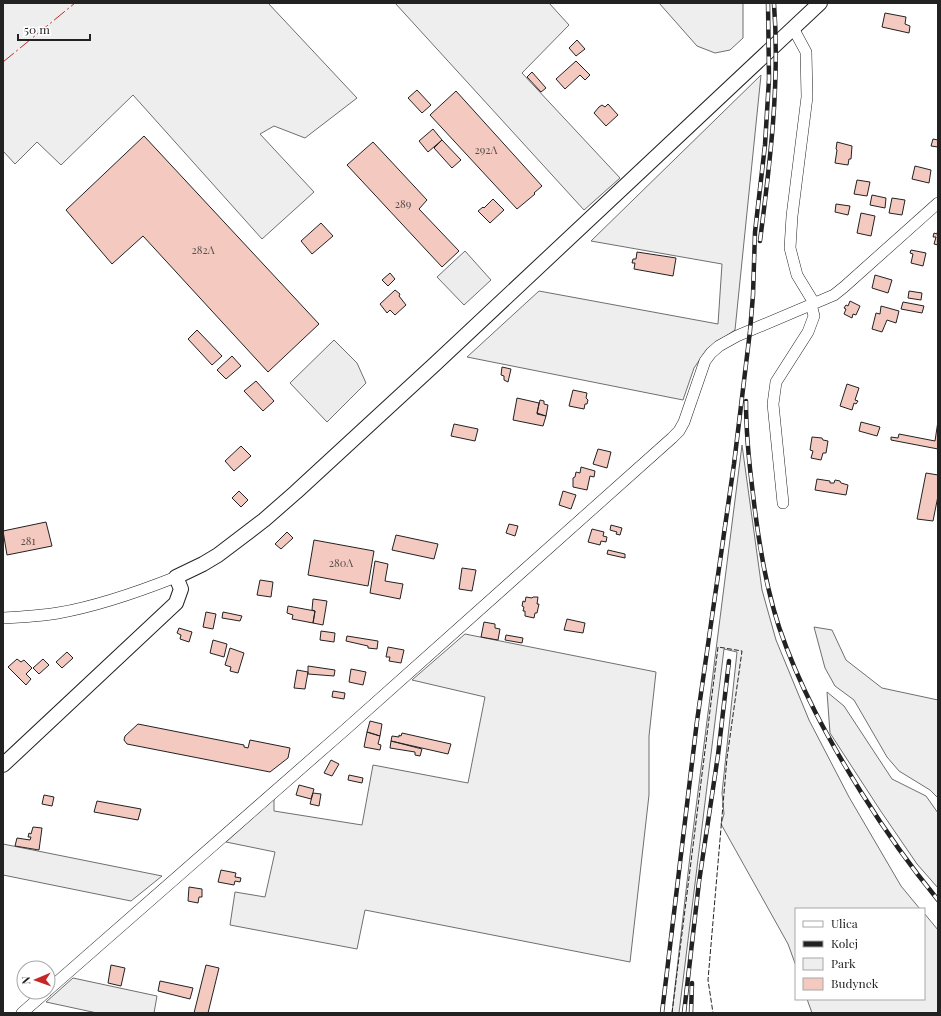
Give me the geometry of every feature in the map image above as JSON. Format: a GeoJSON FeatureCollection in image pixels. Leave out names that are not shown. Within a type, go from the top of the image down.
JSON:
{"type":"FeatureCollection","features":[{"type":"Feature","properties":{"kind":"main road"},"geometry":{"type":"LineString","coordinates":[[3,765],[176,603],[181,589],[176,577],[203,564],[224,550],[264,520],[296,492],[435,364],[820,3]]}},
{"type":"Feature","properties":{"kind":"street"},"geometry":{"type":"LineString","coordinates":[[783,503],[773,404],[776,382],[808,332],[814,316],[813,304],[797,275],[790,248],[792,216],[807,97],[806,52],[793,28]]}},
{"type":"Feature","properties":{"kind":"street"},"geometry":{"type":"LineString","coordinates":[[56,983],[346,729],[672,438],[679,431],[684,422],[705,361],[711,353],[719,346],[737,336],[834,294],[844,287],[938,204]]}},
{"type":"Feature","properties":{"kind":"street"},"geometry":{"type":"LineString","coordinates":[[3,618],[37,616],[76,610],[122,597],[176,577]]}},
{"type":"Feature","properties":{"kind":"street"},"geometry":{"type":"LineString","coordinates":[[22,1013],[37,1000]]}},
{"type":"Feature","properties":{"kind":"green space"},"geometry":{"type":"Polygon","coordinates":[[[3,3],[268,3],[357,98],[305,138],[274,126],[260,134],[314,192],[262,239],[133,95],[61,165],[37,142],[15,164],[3,151],[3,3]]]}},
{"type":"Feature","properties":{"kind":"green space"},"geometry":{"type":"Polygon","coordinates":[[[395,3],[549,3],[569,25],[522,73],[620,178],[584,210],[395,3]]]}},
{"type":"Feature","properties":{"kind":"green space"},"geometry":{"type":"Polygon","coordinates":[[[659,3],[743,3],[743,38],[730,50],[715,53],[697,46],[659,3]]]}},
{"type":"Feature","properties":{"kind":"green space"},"geometry":{"type":"Polygon","coordinates":[[[761,75],[735,330],[707,349],[694,368],[683,400],[467,357],[539,291],[718,324],[722,264],[591,241],[761,75]]]}},
{"type":"Feature","properties":{"kind":"green space"},"geometry":{"type":"Polygon","coordinates":[[[742,445],[762,590],[776,640],[809,720],[849,797],[901,886],[919,908],[795,908],[795,963],[788,944],[721,824],[724,814],[722,793],[737,652],[724,649],[679,1013],[672,1013],[691,847],[742,445]]]}},
{"type":"Feature","properties":{"kind":"green space"},"geometry":{"type":"Polygon","coordinates":[[[814,627],[832,630],[846,660],[882,688],[938,700],[938,798],[930,790],[899,771],[887,757],[854,700],[835,686],[825,668],[814,627]]]}},
{"type":"Feature","properties":{"kind":"green space"},"geometry":{"type":"Polygon","coordinates":[[[465,634],[656,672],[649,736],[649,795],[630,962],[365,910],[357,949],[230,925],[235,892],[265,897],[275,852],[226,842],[274,799],[274,811],[362,825],[373,765],[468,783],[485,697],[412,680],[465,634]]]}},
{"type":"Feature","properties":{"kind":"green space"},"geometry":{"type":"Polygon","coordinates":[[[827,692],[844,706],[892,779],[926,796],[938,813],[938,888],[917,864],[830,733],[827,692]]]}},
{"type":"Feature","properties":{"kind":"green space"},"geometry":{"type":"Polygon","coordinates":[[[3,844],[162,876],[131,901],[3,875],[3,844]]]}},
{"type":"Feature","properties":{"kind":"green space"},"geometry":{"type":"Polygon","coordinates":[[[925,914],[938,930],[938,1013],[812,1013],[807,1000],[925,1000],[925,914]]]}},
{"type":"Feature","properties":{"kind":"green space"},"geometry":{"type":"Polygon","coordinates":[[[73,978],[157,996],[154,1013],[97,1013],[46,1002],[48,1000],[56,1000],[56,993],[73,978]]]}},
{"type":"Feature","properties":{"kind":"shaded area"},"geometry":{"type":"Polygon","coordinates":[[[465,251],[491,280],[464,305],[437,277],[465,251]]]}},
{"type":"Feature","properties":{"kind":"shaded area"},"geometry":{"type":"Polygon","coordinates":[[[334,340],[357,363],[366,383],[327,422],[290,383],[334,340]]]}},
{"type":"Feature","properties":{"kind":"building"},"geometry":{"type":"Polygon","coordinates":[[[885,13],[906,17],[905,24],[910,26],[909,33],[882,27],[885,13]]]}},
{"type":"Feature","properties":{"kind":"building"},"geometry":{"type":"Polygon","coordinates":[[[577,40],[585,49],[576,56],[569,48],[577,40]]]}},
{"type":"Feature","properties":{"kind":"building"},"geometry":{"type":"Polygon","coordinates":[[[576,61],[590,75],[585,80],[580,75],[565,89],[556,79],[576,61]]]}},
{"type":"Feature","properties":{"kind":"building"},"geometry":{"type":"Polygon","coordinates":[[[532,72],[546,88],[541,92],[527,77],[532,72]]]}},
{"type":"Feature","properties":{"kind":"building"},"geometry":{"type":"Polygon","coordinates":[[[417,90],[431,105],[422,113],[408,98],[417,90]]]}},
{"type":"Feature","properties":{"kind":"building"},"geometry":{"type":"Polygon","coordinates":[[[456,91],[542,186],[517,209],[430,115],[456,91]]]}},
{"type":"Feature","properties":{"kind":"building"},"geometry":{"type":"Polygon","coordinates":[[[608,104],[618,115],[606,126],[594,113],[602,105],[605,107],[608,104]]]}},
{"type":"Feature","properties":{"kind":"building"},"geometry":{"type":"Polygon","coordinates":[[[433,129],[442,140],[428,152],[419,141],[433,129]]]}},
{"type":"Feature","properties":{"kind":"building"},"geometry":{"type":"Polygon","coordinates":[[[144,136],[319,324],[268,372],[143,236],[112,264],[66,210],[144,136]]]}},
{"type":"Feature","properties":{"kind":"building"},"geometry":{"type":"Polygon","coordinates":[[[933,139],[938,140],[938,147],[931,146],[933,139]]]}},
{"type":"Feature","properties":{"kind":"building"},"geometry":{"type":"Polygon","coordinates":[[[442,140],[461,160],[452,168],[434,148],[442,140]]]}},
{"type":"Feature","properties":{"kind":"building"},"geometry":{"type":"Polygon","coordinates":[[[373,142],[427,200],[419,209],[459,251],[442,267],[347,165],[373,142]]]}},
{"type":"Feature","properties":{"kind":"building"},"geometry":{"type":"Polygon","coordinates":[[[837,142],[852,146],[851,159],[849,159],[848,165],[835,163],[837,142]]]}},
{"type":"Feature","properties":{"kind":"building"},"geometry":{"type":"Polygon","coordinates":[[[915,166],[931,170],[929,183],[912,179],[915,166]]]}},
{"type":"Feature","properties":{"kind":"building"},"geometry":{"type":"Polygon","coordinates":[[[857,180],[870,182],[867,196],[854,194],[857,180]]]}},
{"type":"Feature","properties":{"kind":"building"},"geometry":{"type":"Polygon","coordinates":[[[872,195],[886,198],[885,208],[870,205],[872,195]]]}},
{"type":"Feature","properties":{"kind":"building"},"geometry":{"type":"Polygon","coordinates":[[[892,198],[905,200],[902,215],[889,213],[892,198]]]}},
{"type":"Feature","properties":{"kind":"building"},"geometry":{"type":"Polygon","coordinates":[[[493,199],[504,210],[490,223],[478,211],[483,207],[484,208],[493,199]]]}},
{"type":"Feature","properties":{"kind":"building"},"geometry":{"type":"Polygon","coordinates":[[[836,204],[850,206],[848,215],[835,212],[836,204]]]}},
{"type":"Feature","properties":{"kind":"building"},"geometry":{"type":"Polygon","coordinates":[[[861,213],[875,216],[871,236],[857,233],[861,213]]]}},
{"type":"Feature","properties":{"kind":"building"},"geometry":{"type":"Polygon","coordinates":[[[321,223],[333,236],[312,254],[301,241],[321,223]]]}},
{"type":"Feature","properties":{"kind":"building"},"geometry":{"type":"Polygon","coordinates":[[[938,229],[938,245],[934,244],[936,237],[933,237],[934,233],[937,234],[938,229]]]}},
{"type":"Feature","properties":{"kind":"building"},"geometry":{"type":"Polygon","coordinates":[[[911,250],[926,253],[923,266],[911,263],[913,254],[910,253],[911,250]]]}},
{"type":"Feature","properties":{"kind":"building"},"geometry":{"type":"Polygon","coordinates":[[[637,252],[676,258],[673,276],[634,269],[635,263],[632,263],[633,259],[636,259],[637,252]]]}},
{"type":"Feature","properties":{"kind":"building"},"geometry":{"type":"Polygon","coordinates":[[[390,273],[395,279],[388,286],[382,280],[390,273]]]}},
{"type":"Feature","properties":{"kind":"building"},"geometry":{"type":"Polygon","coordinates":[[[875,275],[892,280],[888,293],[872,288],[875,275]]]}},
{"type":"Feature","properties":{"kind":"building"},"geometry":{"type":"Polygon","coordinates":[[[395,290],[400,294],[399,296],[406,305],[395,315],[390,310],[387,313],[380,304],[395,290]]]}},
{"type":"Feature","properties":{"kind":"building"},"geometry":{"type":"Polygon","coordinates":[[[909,291],[922,293],[921,300],[908,298],[909,291]]]}},
{"type":"Feature","properties":{"kind":"building"},"geometry":{"type":"Polygon","coordinates":[[[850,301],[860,306],[856,315],[853,314],[852,318],[844,314],[846,309],[844,308],[846,305],[848,306],[850,301]]]}},
{"type":"Feature","properties":{"kind":"building"},"geometry":{"type":"Polygon","coordinates":[[[903,302],[924,306],[922,313],[901,309],[903,302]]]}},
{"type":"Feature","properties":{"kind":"building"},"geometry":{"type":"Polygon","coordinates":[[[881,306],[899,311],[896,323],[887,320],[882,332],[872,329],[876,313],[880,314],[881,306]]]}},
{"type":"Feature","properties":{"kind":"building"},"geometry":{"type":"Polygon","coordinates":[[[197,330],[222,356],[212,365],[188,339],[197,330]]]}},
{"type":"Feature","properties":{"kind":"building"},"geometry":{"type":"Polygon","coordinates":[[[232,356],[241,366],[226,379],[217,370],[232,356]]]}},
{"type":"Feature","properties":{"kind":"building"},"geometry":{"type":"Polygon","coordinates":[[[502,367],[511,369],[508,382],[504,380],[504,376],[501,375],[502,367]]]}},
{"type":"Feature","properties":{"kind":"building"},"geometry":{"type":"Polygon","coordinates":[[[256,381],[274,401],[263,411],[244,391],[256,381]]]}},
{"type":"Feature","properties":{"kind":"building"},"geometry":{"type":"Polygon","coordinates":[[[847,384],[859,388],[855,400],[858,401],[856,404],[854,403],[852,410],[840,406],[847,384]]]}},
{"type":"Feature","properties":{"kind":"building"},"geometry":{"type":"Polygon","coordinates":[[[573,390],[587,393],[586,398],[588,400],[584,409],[569,406],[573,390]]]}},
{"type":"Feature","properties":{"kind":"building"},"geometry":{"type":"Polygon","coordinates":[[[517,398],[539,403],[537,414],[546,416],[543,426],[513,420],[517,398]]]}},
{"type":"Feature","properties":{"kind":"building"},"geometry":{"type":"Polygon","coordinates":[[[540,400],[544,401],[544,404],[548,405],[546,416],[537,413],[540,400]]]}},
{"type":"Feature","properties":{"kind":"building"},"geometry":{"type":"Polygon","coordinates":[[[938,421],[938,449],[891,440],[891,437],[898,438],[899,434],[935,441],[938,421]]]}},
{"type":"Feature","properties":{"kind":"building"},"geometry":{"type":"Polygon","coordinates":[[[861,422],[880,427],[877,436],[859,431],[861,422]]]}},
{"type":"Feature","properties":{"kind":"building"},"geometry":{"type":"Polygon","coordinates":[[[454,424],[478,429],[475,441],[451,436],[454,424]]]}},
{"type":"Feature","properties":{"kind":"building"},"geometry":{"type":"Polygon","coordinates":[[[812,437],[822,438],[823,440],[828,441],[826,453],[823,453],[821,460],[811,458],[813,451],[810,450],[812,437]]]}},
{"type":"Feature","properties":{"kind":"building"},"geometry":{"type":"Polygon","coordinates":[[[241,446],[251,456],[234,471],[225,461],[241,446]]]}},
{"type":"Feature","properties":{"kind":"building"},"geometry":{"type":"Polygon","coordinates":[[[598,449],[611,452],[607,468],[593,464],[598,449]]]}},
{"type":"Feature","properties":{"kind":"building"},"geometry":{"type":"Polygon","coordinates":[[[581,467],[595,471],[594,477],[590,476],[587,490],[573,487],[573,478],[575,477],[576,472],[580,473],[581,467]]]}},
{"type":"Feature","properties":{"kind":"building"},"geometry":{"type":"Polygon","coordinates":[[[926,473],[938,475],[938,496],[933,521],[917,519],[926,473]]]}},
{"type":"Feature","properties":{"kind":"building"},"geometry":{"type":"Polygon","coordinates":[[[817,479],[830,481],[830,483],[834,483],[835,480],[848,485],[846,495],[815,490],[817,479]]]}},
{"type":"Feature","properties":{"kind":"building"},"geometry":{"type":"Polygon","coordinates":[[[239,491],[248,500],[241,507],[232,498],[239,491]]]}},
{"type":"Feature","properties":{"kind":"building"},"geometry":{"type":"Polygon","coordinates":[[[563,491],[576,495],[571,509],[559,505],[563,491]]]}},
{"type":"Feature","properties":{"kind":"building"},"geometry":{"type":"Polygon","coordinates":[[[46,522],[52,546],[7,555],[3,531],[46,522]]]}},
{"type":"Feature","properties":{"kind":"building"},"geometry":{"type":"Polygon","coordinates":[[[509,524],[518,526],[515,536],[506,533],[509,524]]]}},
{"type":"Feature","properties":{"kind":"building"},"geometry":{"type":"Polygon","coordinates":[[[611,525],[622,528],[620,535],[616,534],[617,532],[610,530],[611,525]]]}},
{"type":"Feature","properties":{"kind":"building"},"geometry":{"type":"Polygon","coordinates":[[[592,529],[604,532],[603,536],[607,537],[606,542],[601,541],[600,545],[588,542],[592,529]]]}},
{"type":"Feature","properties":{"kind":"building"},"geometry":{"type":"Polygon","coordinates":[[[287,532],[293,538],[281,549],[275,544],[287,532]]]}},
{"type":"Feature","properties":{"kind":"building"},"geometry":{"type":"Polygon","coordinates":[[[396,535],[438,544],[434,559],[392,550],[396,535]]]}},
{"type":"Feature","properties":{"kind":"building"},"geometry":{"type":"Polygon","coordinates":[[[314,540],[374,551],[368,586],[308,575],[314,540]]]}},
{"type":"Feature","properties":{"kind":"building"},"geometry":{"type":"Polygon","coordinates":[[[608,550],[625,554],[625,558],[607,554],[608,550]]]}},
{"type":"Feature","properties":{"kind":"building"},"geometry":{"type":"Polygon","coordinates":[[[375,561],[388,564],[385,581],[403,584],[400,599],[370,593],[375,561]]]}},
{"type":"Feature","properties":{"kind":"building"},"geometry":{"type":"Polygon","coordinates":[[[462,568],[476,570],[472,591],[459,589],[462,568]]]}},
{"type":"Feature","properties":{"kind":"building"},"geometry":{"type":"Polygon","coordinates":[[[260,580],[273,582],[271,597],[257,595],[260,580]]]}},
{"type":"Feature","properties":{"kind":"building"},"geometry":{"type":"Polygon","coordinates":[[[526,597],[538,597],[537,604],[539,604],[534,618],[525,616],[525,611],[523,611],[523,601],[525,602],[526,597]]]}},
{"type":"Feature","properties":{"kind":"building"},"geometry":{"type":"Polygon","coordinates":[[[313,599],[327,601],[323,625],[313,623],[315,611],[312,610],[313,599]]]}},
{"type":"Feature","properties":{"kind":"building"},"geometry":{"type":"Polygon","coordinates":[[[288,606],[315,611],[313,623],[292,619],[293,615],[287,613],[288,606]]]}},
{"type":"Feature","properties":{"kind":"building"},"geometry":{"type":"Polygon","coordinates":[[[206,612],[216,614],[213,629],[203,627],[206,612]]]}},
{"type":"Feature","properties":{"kind":"building"},"geometry":{"type":"Polygon","coordinates":[[[223,612],[242,616],[240,621],[222,618],[223,612]]]}},
{"type":"Feature","properties":{"kind":"building"},"geometry":{"type":"Polygon","coordinates":[[[567,619],[585,623],[583,633],[564,630],[567,619]]]}},
{"type":"Feature","properties":{"kind":"building"},"geometry":{"type":"Polygon","coordinates":[[[484,622],[495,624],[495,628],[500,629],[498,640],[481,637],[484,622]]]}},
{"type":"Feature","properties":{"kind":"building"},"geometry":{"type":"Polygon","coordinates":[[[179,628],[192,632],[189,642],[180,639],[181,635],[177,633],[179,628]]]}},
{"type":"Feature","properties":{"kind":"building"},"geometry":{"type":"Polygon","coordinates":[[[321,631],[335,633],[334,642],[320,640],[321,631]]]}},
{"type":"Feature","properties":{"kind":"building"},"geometry":{"type":"Polygon","coordinates":[[[506,635],[523,638],[522,643],[505,640],[506,635]]]}},
{"type":"Feature","properties":{"kind":"building"},"geometry":{"type":"Polygon","coordinates":[[[347,636],[378,641],[377,649],[368,648],[368,646],[346,641],[347,636]]]}},
{"type":"Feature","properties":{"kind":"building"},"geometry":{"type":"Polygon","coordinates":[[[213,640],[227,644],[224,657],[210,653],[213,640]]]}},
{"type":"Feature","properties":{"kind":"building"},"geometry":{"type":"Polygon","coordinates":[[[388,647],[404,650],[401,663],[389,661],[390,657],[386,657],[388,647]]]}},
{"type":"Feature","properties":{"kind":"building"},"geometry":{"type":"Polygon","coordinates":[[[230,648],[244,653],[238,673],[230,671],[231,667],[225,665],[230,648]]]}},
{"type":"Feature","properties":{"kind":"building"},"geometry":{"type":"Polygon","coordinates":[[[67,652],[73,658],[62,668],[56,662],[67,652]]]}},
{"type":"Feature","properties":{"kind":"building"},"geometry":{"type":"Polygon","coordinates":[[[17,659],[21,662],[24,660],[32,668],[26,674],[31,679],[26,685],[8,667],[17,659]]]}},
{"type":"Feature","properties":{"kind":"building"},"geometry":{"type":"Polygon","coordinates":[[[43,659],[49,665],[39,674],[33,668],[43,659]]]}},
{"type":"Feature","properties":{"kind":"building"},"geometry":{"type":"Polygon","coordinates":[[[308,666],[335,670],[334,676],[308,674],[308,666]]]}},
{"type":"Feature","properties":{"kind":"building"},"geometry":{"type":"Polygon","coordinates":[[[351,669],[366,672],[363,685],[349,682],[351,669]]]}},
{"type":"Feature","properties":{"kind":"building"},"geometry":{"type":"Polygon","coordinates":[[[297,670],[308,672],[305,689],[294,688],[297,670]]]}},
{"type":"Feature","properties":{"kind":"building"},"geometry":{"type":"Polygon","coordinates":[[[333,691],[345,693],[344,699],[332,697],[333,691]]]}},
{"type":"Feature","properties":{"kind":"building"},"geometry":{"type":"Polygon","coordinates":[[[370,721],[382,724],[380,736],[367,732],[370,721]]]}},
{"type":"Feature","properties":{"kind":"building"},"geometry":{"type":"Polygon","coordinates":[[[138,724],[244,745],[244,747],[248,748],[250,740],[290,748],[288,758],[270,772],[127,744],[124,740],[125,736],[138,724]]]}},
{"type":"Feature","properties":{"kind":"building"},"geometry":{"type":"Polygon","coordinates":[[[367,732],[380,736],[378,744],[381,745],[380,750],[364,747],[367,732]]]}},
{"type":"Feature","properties":{"kind":"building"},"geometry":{"type":"Polygon","coordinates":[[[402,733],[451,744],[448,754],[391,741],[392,736],[399,737],[402,733]]]}},
{"type":"Feature","properties":{"kind":"building"},"geometry":{"type":"Polygon","coordinates":[[[391,741],[422,749],[420,756],[415,755],[415,752],[390,748],[391,741]]]}},
{"type":"Feature","properties":{"kind":"building"},"geometry":{"type":"Polygon","coordinates":[[[331,760],[339,764],[332,776],[324,773],[331,760]]]}},
{"type":"Feature","properties":{"kind":"building"},"geometry":{"type":"Polygon","coordinates":[[[349,775],[363,778],[362,783],[348,780],[349,775]]]}},
{"type":"Feature","properties":{"kind":"building"},"geometry":{"type":"Polygon","coordinates":[[[299,785],[314,789],[311,799],[296,795],[299,785]]]}},
{"type":"Feature","properties":{"kind":"building"},"geometry":{"type":"Polygon","coordinates":[[[313,793],[321,794],[319,806],[310,804],[313,793]]]}},
{"type":"Feature","properties":{"kind":"building"},"geometry":{"type":"Polygon","coordinates":[[[44,795],[54,797],[52,806],[42,804],[44,795]]]}},
{"type":"Feature","properties":{"kind":"building"},"geometry":{"type":"Polygon","coordinates":[[[97,801],[141,809],[138,820],[94,812],[97,801]]]}},
{"type":"Feature","properties":{"kind":"building"},"geometry":{"type":"Polygon","coordinates":[[[33,827],[42,828],[39,850],[15,846],[17,838],[30,840],[31,837],[28,837],[29,833],[31,834],[33,827]]]}},
{"type":"Feature","properties":{"kind":"building"},"geometry":{"type":"Polygon","coordinates":[[[221,870],[236,873],[235,877],[241,878],[240,882],[235,881],[234,885],[218,882],[221,870]]]}},
{"type":"Feature","properties":{"kind":"building"},"geometry":{"type":"Polygon","coordinates":[[[189,887],[202,889],[202,897],[199,897],[198,903],[188,901],[189,887]]]}},
{"type":"Feature","properties":{"kind":"building"},"geometry":{"type":"Polygon","coordinates":[[[111,965],[125,968],[121,986],[108,983],[111,965]]]}},
{"type":"Feature","properties":{"kind":"building"},"geometry":{"type":"Polygon","coordinates":[[[206,965],[219,968],[208,1013],[194,1013],[206,965]]]}},
{"type":"Feature","properties":{"kind":"building"},"geometry":{"type":"Polygon","coordinates":[[[160,981],[193,988],[190,999],[158,991],[160,981]]]}},
{"type":"Feature","properties":{"kind":"railway"},"geometry":{"type":"LineString","coordinates":[[662,1013],[697,721],[734,464],[750,331],[755,232],[765,145],[769,79],[768,3]]}},
{"type":"Feature","properties":{"kind":"railway"},"geometry":{"type":"LineString","coordinates":[[760,241],[775,93],[776,34],[774,4]]}},
{"type":"Feature","properties":{"kind":"railway"},"geometry":{"type":"LineString","coordinates":[[746,401],[749,459],[760,545],[774,611],[787,649],[815,712],[849,772],[888,833],[917,874],[938,900]]}},
{"type":"Feature","properties":{"kind":"railway"},"geometry":{"type":"LineString","coordinates":[[684,1013],[699,882],[718,755],[729,661]]}},
{"type":"Feature","properties":{"kind":"railway"},"geometry":{"type":"LineString","coordinates":[[691,1013],[692,983]]}},
{"type":"Feature","properties":{"kind":"fence"},"geometry":{"type":"LineString","coordinates":[[672,1013],[718,647],[742,651],[727,758],[708,980],[713,1013]]}},
{"type":"Feature","properties":{"kind":"power"},"geometry":{"type":"LineString","coordinates":[[3,62],[75,3]]}}]}
